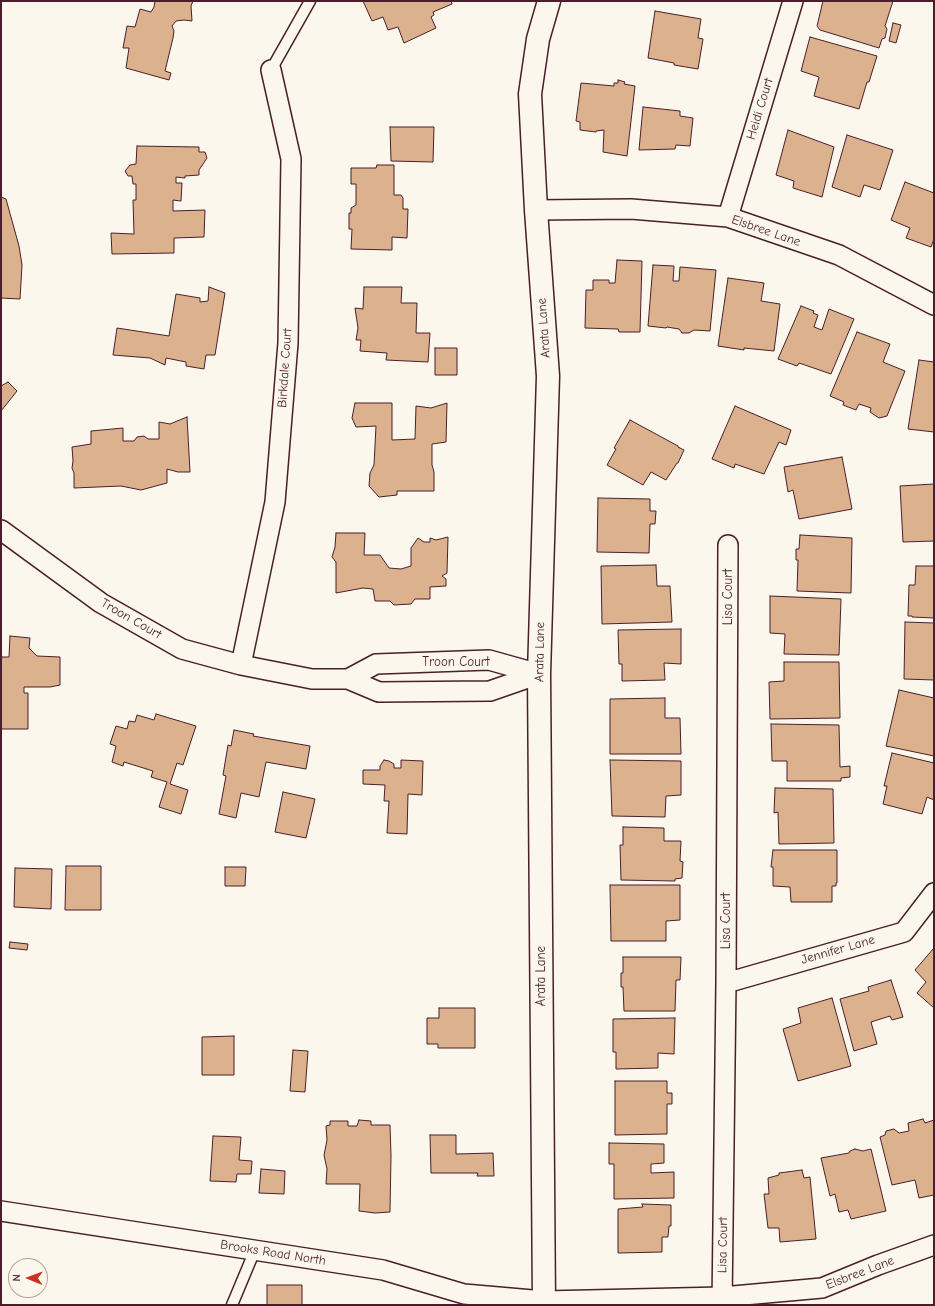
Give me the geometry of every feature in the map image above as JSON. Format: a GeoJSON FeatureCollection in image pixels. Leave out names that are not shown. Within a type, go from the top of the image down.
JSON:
{"type":"FeatureCollection","features":[{"type":"Feature","properties":{"kind":"street","name":"Arata Lane"},"geometry":{"type":"LineString","coordinates":[[544,1303],[539,674],[548,376],[536,210],[530,94],[538,39],[549,1]]}},
{"type":"Feature","properties":{"kind":"street","name":"Heidi Court"},"geometry":{"type":"LineString","coordinates":[[728,217],[793,1]]}},
{"type":"Feature","properties":{"kind":"street","name":"Birkdale Court"},"geometry":{"type":"LineString","coordinates":[[240,665],[275,502],[288,343],[291,159],[271,70]]}},
{"type":"Feature","properties":{"kind":"street","name":"Elsbree Lane"},"geometry":{"type":"LineString","coordinates":[[536,210],[631,209],[728,217],[839,255],[934,305]]}},
{"type":"Feature","properties":{"kind":"street","name":"Troon Court"},"geometry":{"type":"LineString","coordinates":[[1,530],[102,603],[182,649],[240,665],[312,679],[348,679],[379,692],[490,691],[539,674]]}},
{"type":"Feature","properties":{"kind":"street","name":"Lisa Court"},"geometry":{"type":"LineString","coordinates":[[722,1301],[726,983],[728,545]]}},
{"type":"Feature","properties":{"kind":"street","name":"Troon Court"},"geometry":{"type":"LineString","coordinates":[[348,679],[376,664],[482,660],[490,660],[539,674]]}},
{"type":"Feature","properties":{"kind":"street","name":"Jennifer Lane"},"geometry":{"type":"LineString","coordinates":[[726,983],[904,932],[934,893]]}},
{"type":"Feature","properties":{"kind":"street","name":"Brooks Road North"},"geometry":{"type":"LineString","coordinates":[[1,1211],[383,1270],[464,1294],[544,1303]]}},
{"type":"Feature","properties":{"kind":"street","name":"Elsbree Lane"},"geometry":{"type":"LineString","coordinates":[[544,1303],[722,1301],[822,1288],[878,1265],[934,1246]]}},
{"type":"Feature","properties":{"kind":"lane"},"geometry":{"type":"LineString","coordinates":[[271,70],[310,1]]}},
{"type":"Feature","properties":{"kind":"lane"},"geometry":{"type":"LineString","coordinates":[[232,1305],[255,1250]]}},
{"type":"Feature","properties":{"kind":"building"},"geometry":{"type":"Polygon","coordinates":[[[155,1],[193,1],[191,6],[192,21],[176,21],[172,26],[174,31],[173,38],[165,71],[171,73],[169,80],[126,68],[129,48],[123,48],[127,26],[135,27],[140,9],[151,12],[155,1]]]}},
{"type":"Feature","properties":{"kind":"building"},"geometry":{"type":"Polygon","coordinates":[[[363,1],[451,1],[452,4],[433,12],[434,15],[431,17],[436,28],[404,43],[398,27],[388,30],[383,17],[372,21],[363,1]]]}},
{"type":"Feature","properties":{"kind":"building"},"geometry":{"type":"Polygon","coordinates":[[[823,1],[893,1],[885,26],[887,29],[885,38],[882,39],[879,48],[820,30],[817,26],[823,1]]]}},
{"type":"Feature","properties":{"kind":"building"},"geometry":{"type":"Polygon","coordinates":[[[655,11],[701,19],[698,38],[703,39],[698,69],[674,65],[674,63],[648,58],[655,11]]]}},
{"type":"Feature","properties":{"kind":"building"},"geometry":{"type":"Polygon","coordinates":[[[893,23],[901,25],[896,43],[889,41],[893,23]]]}},
{"type":"Feature","properties":{"kind":"building"},"geometry":{"type":"Polygon","coordinates":[[[810,37],[877,56],[859,109],[814,96],[819,77],[801,71],[810,37]]]}},
{"type":"Feature","properties":{"kind":"building"},"geometry":{"type":"Polygon","coordinates":[[[618,80],[625,82],[624,84],[635,86],[627,156],[603,152],[604,130],[596,132],[580,130],[580,122],[576,121],[581,83],[614,86],[614,83],[618,83],[618,80]]]}},
{"type":"Feature","properties":{"kind":"building"},"geometry":{"type":"Polygon","coordinates":[[[643,107],[680,111],[680,116],[693,118],[690,146],[676,145],[675,149],[639,150],[643,107]]]}},
{"type":"Feature","properties":{"kind":"building"},"geometry":{"type":"Polygon","coordinates":[[[390,127],[434,127],[433,162],[391,161],[390,127]]]}},
{"type":"Feature","properties":{"kind":"building"},"geometry":{"type":"Polygon","coordinates":[[[788,130],[834,147],[822,197],[793,188],[794,181],[776,175],[788,130]]]}},
{"type":"Feature","properties":{"kind":"building"},"geometry":{"type":"Polygon","coordinates":[[[847,135],[893,150],[880,190],[864,185],[860,197],[832,187],[847,135]]]}},
{"type":"Feature","properties":{"kind":"building"},"geometry":{"type":"Polygon","coordinates":[[[137,146],[199,147],[199,152],[205,152],[207,158],[199,170],[199,175],[185,176],[185,178],[176,177],[176,183],[182,183],[181,201],[173,200],[173,211],[205,210],[204,237],[174,238],[174,253],[112,254],[111,233],[134,234],[133,200],[136,200],[136,184],[133,184],[132,176],[128,176],[125,171],[130,165],[136,164],[137,146]]]}},
{"type":"Feature","properties":{"kind":"building"},"geometry":{"type":"Polygon","coordinates":[[[377,165],[394,165],[394,195],[401,195],[403,198],[403,209],[408,209],[407,238],[392,237],[392,250],[351,249],[352,229],[349,229],[349,213],[351,213],[351,208],[356,205],[356,184],[351,184],[351,168],[376,168],[377,165]]]}},
{"type":"Feature","properties":{"kind":"building"},"geometry":{"type":"Polygon","coordinates":[[[905,182],[934,193],[934,239],[931,247],[906,238],[910,228],[891,220],[905,182]]]}},
{"type":"Feature","properties":{"kind":"building"},"geometry":{"type":"Polygon","coordinates":[[[1,197],[6,199],[19,246],[22,265],[20,299],[1,298],[1,197]]]}},
{"type":"Feature","properties":{"kind":"building"},"geometry":{"type":"Polygon","coordinates":[[[617,260],[642,261],[640,332],[619,332],[618,329],[585,328],[586,290],[593,290],[593,280],[609,280],[609,283],[615,283],[617,260]]]}},
{"type":"Feature","properties":{"kind":"building"},"geometry":{"type":"Polygon","coordinates":[[[653,265],[674,266],[673,281],[679,281],[680,267],[716,270],[710,331],[694,330],[689,333],[682,333],[679,329],[648,326],[653,265]]]}},
{"type":"Feature","properties":{"kind":"building"},"geometry":{"type":"Polygon","coordinates":[[[728,278],[764,283],[761,301],[780,304],[774,351],[744,348],[744,350],[718,346],[728,278]]]}},
{"type":"Feature","properties":{"kind":"building"},"geometry":{"type":"Polygon","coordinates":[[[209,287],[225,293],[215,355],[206,355],[204,369],[186,366],[186,362],[166,358],[165,365],[150,358],[113,355],[117,328],[169,336],[176,294],[200,298],[200,302],[208,301],[209,287]]]}},
{"type":"Feature","properties":{"kind":"building"},"geometry":{"type":"Polygon","coordinates":[[[364,287],[402,287],[401,303],[417,303],[416,333],[430,333],[428,362],[386,360],[387,353],[360,351],[361,340],[356,340],[358,328],[355,308],[363,309],[364,287]]]}},
{"type":"Feature","properties":{"kind":"building"},"geometry":{"type":"Polygon","coordinates":[[[801,306],[814,311],[813,313],[818,315],[814,327],[822,330],[829,309],[854,319],[831,374],[799,363],[797,366],[778,359],[801,306]]]}},
{"type":"Feature","properties":{"kind":"building"},"geometry":{"type":"Polygon","coordinates":[[[857,332],[890,344],[883,362],[905,371],[887,416],[879,418],[870,412],[871,408],[859,404],[856,410],[843,405],[844,402],[830,396],[857,332]]]}},
{"type":"Feature","properties":{"kind":"building"},"geometry":{"type":"Polygon","coordinates":[[[435,348],[457,348],[457,375],[435,375],[435,348]]]}},
{"type":"Feature","properties":{"kind":"building"},"geometry":{"type":"Polygon","coordinates":[[[919,360],[934,362],[934,432],[908,429],[919,360]]]}},
{"type":"Feature","properties":{"kind":"building"},"geometry":{"type":"Polygon","coordinates":[[[8,382],[17,391],[1,411],[1,386],[8,382]]]}},
{"type":"Feature","properties":{"kind":"building"},"geometry":{"type":"Polygon","coordinates":[[[355,403],[392,403],[392,440],[415,439],[416,406],[431,408],[447,403],[446,442],[432,444],[434,491],[397,491],[397,495],[379,497],[369,486],[370,473],[374,465],[376,426],[356,427],[352,418],[355,403]]]}},
{"type":"Feature","properties":{"kind":"building"},"geometry":{"type":"Polygon","coordinates":[[[735,406],[791,430],[786,445],[779,442],[764,474],[735,464],[734,468],[712,459],[735,406]]]}},
{"type":"Feature","properties":{"kind":"building"},"geometry":{"type":"Polygon","coordinates":[[[187,417],[190,472],[178,472],[167,469],[167,483],[141,490],[121,486],[74,488],[72,447],[91,444],[91,431],[123,428],[123,441],[134,441],[137,437],[144,436],[148,439],[159,439],[159,422],[170,424],[187,417]]]}},
{"type":"Feature","properties":{"kind":"building"},"geometry":{"type":"Polygon","coordinates":[[[630,420],[684,450],[678,463],[666,480],[651,472],[643,485],[607,465],[616,449],[614,448],[630,420]]]}},
{"type":"Feature","properties":{"kind":"building"},"geometry":{"type":"Polygon","coordinates":[[[842,457],[852,509],[799,519],[793,490],[788,492],[784,467],[842,457]]]}},
{"type":"Feature","properties":{"kind":"building"},"geometry":{"type":"Polygon","coordinates":[[[934,484],[934,541],[903,542],[900,486],[934,484]]]}},
{"type":"Feature","properties":{"kind":"building"},"geometry":{"type":"Polygon","coordinates":[[[598,498],[650,499],[650,511],[656,511],[655,524],[650,524],[649,553],[597,552],[598,498]]]}},
{"type":"Feature","properties":{"kind":"building"},"geometry":{"type":"Polygon","coordinates":[[[336,533],[365,533],[364,555],[380,555],[389,568],[401,569],[411,566],[411,548],[418,538],[424,542],[430,542],[430,538],[436,540],[448,537],[447,573],[442,576],[446,579],[446,586],[430,587],[430,599],[415,599],[411,604],[394,605],[390,601],[375,601],[373,589],[363,588],[336,593],[336,562],[332,557],[335,547],[336,533]]]}},
{"type":"Feature","properties":{"kind":"building"},"geometry":{"type":"Polygon","coordinates":[[[800,535],[852,538],[851,593],[797,591],[798,560],[796,560],[796,549],[799,549],[800,535]]]}},
{"type":"Feature","properties":{"kind":"building"},"geometry":{"type":"Polygon","coordinates":[[[656,565],[657,586],[670,586],[672,622],[602,624],[601,566],[656,565]]]}},
{"type":"Feature","properties":{"kind":"building"},"geometry":{"type":"Polygon","coordinates":[[[916,566],[934,566],[934,618],[908,616],[909,585],[915,585],[916,566]]]}},
{"type":"Feature","properties":{"kind":"building"},"geometry":{"type":"Polygon","coordinates":[[[770,596],[841,599],[839,655],[784,654],[785,634],[770,633],[770,596]]]}},
{"type":"Feature","properties":{"kind":"building"},"geometry":{"type":"Polygon","coordinates":[[[905,622],[934,623],[934,680],[904,679],[905,622]]]}},
{"type":"Feature","properties":{"kind":"building"},"geometry":{"type":"Polygon","coordinates":[[[681,629],[681,664],[664,663],[665,680],[622,681],[622,664],[619,664],[618,630],[681,629]]]}},
{"type":"Feature","properties":{"kind":"building"},"geometry":{"type":"Polygon","coordinates":[[[10,636],[30,638],[29,648],[37,656],[60,657],[60,685],[50,687],[24,687],[24,693],[28,693],[28,729],[1,729],[1,661],[2,657],[9,657],[10,636]]]}},
{"type":"Feature","properties":{"kind":"building"},"geometry":{"type":"Polygon","coordinates":[[[784,662],[839,662],[840,718],[770,719],[769,682],[784,681],[784,662]]]}},
{"type":"Feature","properties":{"kind":"building"},"geometry":{"type":"Polygon","coordinates":[[[899,690],[934,698],[934,756],[886,746],[899,690]]]}},
{"type":"Feature","properties":{"kind":"building"},"geometry":{"type":"Polygon","coordinates":[[[665,698],[665,718],[680,718],[681,754],[610,754],[610,699],[665,698]]]}},
{"type":"Feature","properties":{"kind":"building"},"geometry":{"type":"Polygon","coordinates":[[[156,714],[196,726],[183,765],[177,763],[170,784],[188,790],[181,814],[159,807],[167,782],[151,777],[153,771],[124,762],[123,766],[112,762],[116,746],[110,744],[116,726],[127,729],[129,721],[135,722],[137,715],[154,720],[156,714]]]}},
{"type":"Feature","properties":{"kind":"building"},"geometry":{"type":"Polygon","coordinates":[[[771,724],[839,725],[840,767],[850,766],[850,777],[841,778],[841,781],[787,781],[787,761],[772,761],[771,724]]]}},
{"type":"Feature","properties":{"kind":"building"},"geometry":{"type":"Polygon","coordinates":[[[234,730],[254,734],[253,736],[310,746],[306,769],[266,762],[259,797],[241,793],[236,818],[219,814],[226,776],[223,775],[228,745],[231,746],[234,730]]]}},
{"type":"Feature","properties":{"kind":"building"},"geometry":{"type":"Polygon","coordinates":[[[892,753],[934,763],[934,800],[927,797],[922,814],[883,804],[887,786],[884,786],[892,753]]]}},
{"type":"Feature","properties":{"kind":"building"},"geometry":{"type":"Polygon","coordinates":[[[384,760],[394,764],[394,768],[401,768],[401,760],[423,761],[422,795],[408,794],[407,834],[387,833],[389,801],[384,801],[385,785],[363,784],[363,770],[380,770],[380,766],[384,760]]]}},
{"type":"Feature","properties":{"kind":"building"},"geometry":{"type":"Polygon","coordinates":[[[610,760],[681,761],[681,795],[666,796],[665,817],[612,816],[610,760]]]}},
{"type":"Feature","properties":{"kind":"building"},"geometry":{"type":"Polygon","coordinates":[[[775,788],[833,789],[834,843],[779,844],[778,812],[774,813],[775,788]]]}},
{"type":"Feature","properties":{"kind":"building"},"geometry":{"type":"Polygon","coordinates":[[[283,792],[315,799],[306,838],[275,832],[283,792]]]}},
{"type":"Feature","properties":{"kind":"building"},"geometry":{"type":"Polygon","coordinates":[[[623,827],[664,828],[664,841],[681,841],[680,861],[683,862],[682,878],[675,879],[675,881],[621,880],[620,845],[623,845],[623,827]]]}},
{"type":"Feature","properties":{"kind":"building"},"geometry":{"type":"Polygon","coordinates":[[[773,850],[837,850],[837,883],[836,886],[832,886],[832,902],[791,902],[790,887],[773,886],[773,867],[771,867],[773,850]]]}},
{"type":"Feature","properties":{"kind":"building"},"geometry":{"type":"Polygon","coordinates":[[[66,866],[101,866],[101,910],[65,910],[66,866]]]}},
{"type":"Feature","properties":{"kind":"building"},"geometry":{"type":"Polygon","coordinates":[[[225,867],[246,867],[245,886],[225,886],[225,867]]]}},
{"type":"Feature","properties":{"kind":"building"},"geometry":{"type":"Polygon","coordinates":[[[15,868],[52,869],[51,909],[14,907],[15,868]]]}},
{"type":"Feature","properties":{"kind":"building"},"geometry":{"type":"Polygon","coordinates":[[[610,885],[680,885],[680,920],[666,921],[666,941],[611,941],[610,885]]]}},
{"type":"Feature","properties":{"kind":"building"},"geometry":{"type":"Polygon","coordinates":[[[10,942],[28,944],[27,950],[9,948],[10,942]]]}},
{"type":"Feature","properties":{"kind":"building"},"geometry":{"type":"Polygon","coordinates":[[[934,948],[934,1008],[917,993],[926,982],[915,970],[934,948]]]}},
{"type":"Feature","properties":{"kind":"building"},"geometry":{"type":"Polygon","coordinates":[[[623,957],[681,957],[680,980],[676,980],[675,1011],[624,1011],[623,987],[621,987],[623,957]]]}},
{"type":"Feature","properties":{"kind":"building"},"geometry":{"type":"Polygon","coordinates":[[[891,980],[903,1017],[892,1020],[890,1016],[871,1022],[877,1044],[854,1051],[840,999],[869,991],[868,987],[891,980]]]}},
{"type":"Feature","properties":{"kind":"building"},"geometry":{"type":"Polygon","coordinates":[[[832,998],[851,1066],[798,1081],[783,1029],[801,1023],[798,1008],[832,998]]]}},
{"type":"Feature","properties":{"kind":"building"},"geometry":{"type":"Polygon","coordinates":[[[439,1008],[475,1008],[475,1048],[438,1048],[438,1044],[427,1044],[427,1018],[439,1018],[439,1008]]]}},
{"type":"Feature","properties":{"kind":"building"},"geometry":{"type":"Polygon","coordinates":[[[675,1018],[674,1054],[658,1053],[658,1068],[616,1069],[616,1052],[613,1052],[613,1019],[675,1018]]]}},
{"type":"Feature","properties":{"kind":"building"},"geometry":{"type":"Polygon","coordinates":[[[234,1036],[234,1075],[202,1075],[202,1037],[234,1036]]]}},
{"type":"Feature","properties":{"kind":"building"},"geometry":{"type":"Polygon","coordinates":[[[293,1050],[308,1051],[305,1092],[290,1091],[293,1050]]]}},
{"type":"Feature","properties":{"kind":"building"},"geometry":{"type":"Polygon","coordinates":[[[615,1081],[667,1081],[667,1093],[672,1093],[672,1104],[667,1104],[667,1134],[615,1135],[615,1081]]]}},
{"type":"Feature","properties":{"kind":"building"},"geometry":{"type":"Polygon","coordinates":[[[923,1119],[925,1123],[934,1120],[934,1195],[919,1198],[915,1180],[892,1185],[880,1137],[885,1135],[886,1131],[894,1129],[899,1133],[909,1131],[908,1123],[923,1119]]]}},
{"type":"Feature","properties":{"kind":"building"},"geometry":{"type":"Polygon","coordinates":[[[359,1120],[371,1121],[371,1125],[390,1125],[390,1212],[375,1213],[359,1211],[360,1184],[326,1184],[327,1169],[324,1155],[327,1140],[326,1126],[330,1125],[330,1121],[348,1121],[348,1126],[357,1126],[359,1120]]]}},
{"type":"Feature","properties":{"kind":"building"},"geometry":{"type":"Polygon","coordinates":[[[430,1135],[456,1135],[456,1154],[493,1153],[494,1176],[477,1176],[478,1173],[431,1173],[430,1135]]]}},
{"type":"Feature","properties":{"kind":"building"},"geometry":{"type":"Polygon","coordinates":[[[213,1136],[241,1137],[239,1160],[252,1161],[251,1174],[237,1174],[236,1182],[210,1181],[213,1136]]]}},
{"type":"Feature","properties":{"kind":"building"},"geometry":{"type":"Polygon","coordinates":[[[609,1143],[664,1144],[664,1163],[651,1164],[651,1173],[674,1172],[674,1198],[614,1199],[614,1164],[609,1164],[609,1143]]]}},
{"type":"Feature","properties":{"kind":"building"},"geometry":{"type":"Polygon","coordinates":[[[855,1149],[863,1151],[871,1149],[886,1211],[851,1219],[848,1210],[839,1212],[835,1194],[830,1196],[821,1158],[849,1153],[855,1149]]]}},
{"type":"Feature","properties":{"kind":"building"},"geometry":{"type":"Polygon","coordinates":[[[261,1169],[285,1171],[284,1194],[259,1193],[261,1169]]]}},
{"type":"Feature","properties":{"kind":"building"},"geometry":{"type":"Polygon","coordinates":[[[802,1170],[804,1178],[810,1177],[816,1239],[780,1242],[779,1228],[768,1228],[764,1194],[769,1194],[768,1178],[779,1175],[779,1173],[802,1170]]]}},
{"type":"Feature","properties":{"kind":"building"},"geometry":{"type":"Polygon","coordinates":[[[642,1204],[671,1205],[671,1226],[669,1226],[668,1237],[662,1237],[662,1252],[618,1253],[618,1209],[643,1207],[642,1204]]]}},
{"type":"Feature","properties":{"kind":"building"},"geometry":{"type":"Polygon","coordinates":[[[267,1285],[302,1285],[302,1305],[267,1305],[267,1285]]]}}]}
